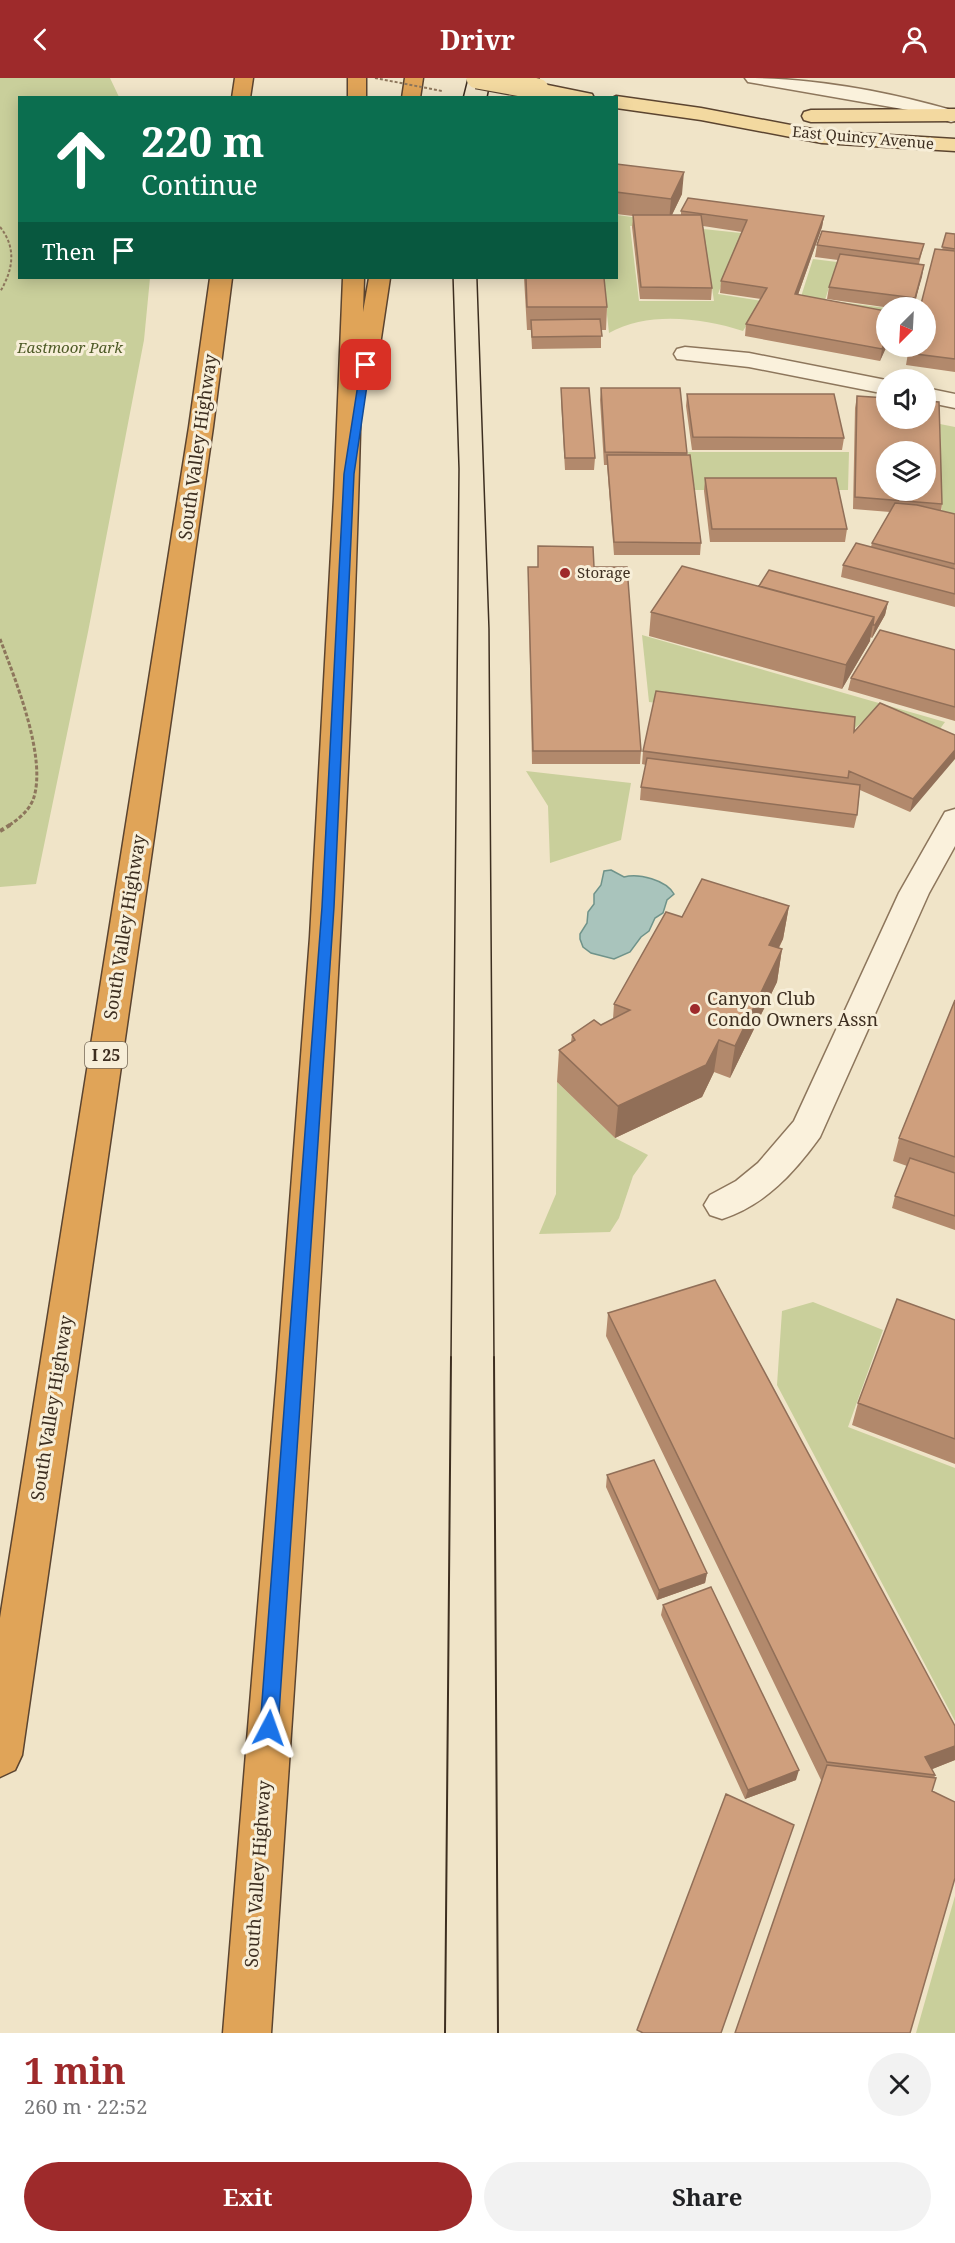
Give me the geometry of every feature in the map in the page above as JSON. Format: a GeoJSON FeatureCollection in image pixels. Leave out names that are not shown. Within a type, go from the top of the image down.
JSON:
{"type":"FeatureCollection","features":[{"type":"Feature","properties":{"kind":"highway"},"geometry":{"type":"LineString","coordinates":[[241,96],[244,78]]}},
{"type":"Feature","properties":{"kind":"highway"},"geometry":{"type":"LineString","coordinates":[[357,78],[357,96]]}},
{"type":"Feature","properties":{"kind":"highway"},"geometry":{"type":"LineString","coordinates":[[411,96],[414,78]]}},
{"type":"Feature","properties":{"kind":"highway","name":"South Valley Highway"},"geometry":{"type":"LineString","coordinates":[[0,1755],[198,450],[221,279]]}},
{"type":"Feature","properties":{"kind":"highway","name":"South Valley Highway"},"geometry":{"type":"LineString","coordinates":[[247,2033],[328,907],[349,474],[353,279]]}},
{"type":"Feature","properties":{"kind":"highway"},"geometry":{"type":"LineString","coordinates":[[349,474],[379,279]]}},
{"type":"Feature","properties":{"kind":"main road"},"geometry":{"type":"LineString","coordinates":[[477,78],[575,96]]}},
{"type":"Feature","properties":{"kind":"main road","name":"East Quincy Avenue"},"geometry":{"type":"LineString","coordinates":[[618,102],[701,114],[822,137],[955,145]]}},
{"type":"Feature","properties":{"kind":"main road","name":"East Quincy Avenue"},"geometry":{"type":"LineString","coordinates":[[701,114],[842,117],[953,116]]}},
{"type":"Feature","properties":{"kind":"lane"},"geometry":{"type":"LineString","coordinates":[[754,78],[917,106],[953,116]]}},
{"type":"Feature","properties":{"kind":"lane"},"geometry":{"type":"LineString","coordinates":[[685,354],[749,360],[876,385]]}},
{"type":"Feature","properties":{"kind":"lane"},"geometry":{"type":"LineString","coordinates":[[936,397],[955,401]]}},
{"type":"Feature","properties":{"kind":"lane"},"geometry":{"type":"LineString","coordinates":[[722,1205],[766,1178],[790,1154],[808,1128],[914,893],[955,819]]}},
{"type":"Feature","properties":{"kind":"path"},"geometry":{"type":"LineString","coordinates":[[375,78],[443,91]]}},
{"type":"Feature","properties":{"kind":"path"},"geometry":{"type":"LineString","coordinates":[[0,226],[10,241],[13,266],[0,292]]}},
{"type":"Feature","properties":{"kind":"path"},"geometry":{"type":"LineString","coordinates":[[0,639],[28,715],[35,756],[35,792],[30,804],[12,825],[0,831]]}},
{"type":"Feature","properties":{"kind":"green space","name":"Eastmoor Park"},"geometry":{"type":"Polygon","coordinates":[[[0,78],[110,78],[119,96],[18,96],[18,279],[150,279],[144,340],[88,632],[36,884],[0,887],[0,78]]]}},
{"type":"Feature","properties":{"kind":"green space"},"geometry":{"type":"Polygon","coordinates":[[[618,215],[677,223],[676,226],[630,226],[639,301],[714,301],[703,229],[741,233],[718,294],[762,301],[743,331],[693,320],[658,319],[624,326],[609,333],[603,279],[618,279],[618,215]]]}},
{"type":"Feature","properties":{"kind":"green space"},"geometry":{"type":"Polygon","coordinates":[[[813,259],[837,262],[825,300],[876,307],[876,320],[798,306],[813,259]]]}},
{"type":"Feature","properties":{"kind":"green space"},"geometry":{"type":"Polygon","coordinates":[[[940,424],[955,427],[955,526],[942,522],[940,424]]]}},
{"type":"Feature","properties":{"kind":"green space"},"geometry":{"type":"Polygon","coordinates":[[[688,452],[849,452],[848,490],[695,490],[688,452]]]}},
{"type":"Feature","properties":{"kind":"green space"},"geometry":{"type":"Polygon","coordinates":[[[642,635],[945,722],[937,733],[869,716],[855,728],[649,702],[642,635]]]}},
{"type":"Feature","properties":{"kind":"green space"},"geometry":{"type":"Polygon","coordinates":[[[526,771],[631,783],[621,840],[550,863],[548,806],[526,771]]]}},
{"type":"Feature","properties":{"kind":"green space"},"geometry":{"type":"Polygon","coordinates":[[[557,1082],[615,1138],[648,1155],[633,1176],[619,1218],[610,1232],[539,1234],[556,1194],[557,1082]]]}},
{"type":"Feature","properties":{"kind":"green space"},"geometry":{"type":"Polygon","coordinates":[[[813,1302],[883,1330],[848,1427],[955,1468],[955,1721],[777,1385],[782,1311],[813,1302]]]}},
{"type":"Feature","properties":{"kind":"green space"},"geometry":{"type":"Polygon","coordinates":[[[955,1896],[955,2033],[916,2033],[955,1896]]]}},
{"type":"Feature","properties":{"kind":"water"},"geometry":{"type":"Polygon","coordinates":[[[611,870],[624,877],[637,876],[659,881],[674,894],[667,900],[663,913],[655,918],[649,931],[641,937],[630,952],[614,959],[591,953],[583,947],[580,939],[580,934],[587,923],[588,912],[594,904],[594,894],[601,885],[604,871],[611,870]]]}},
{"type":"Feature","properties":{"kind":"building"},"geometry":{"type":"Polygon","coordinates":[[[618,164],[684,172],[671,199],[618,192],[618,164]]]}},
{"type":"Feature","properties":{"kind":"building"},"geometry":{"type":"Polygon","coordinates":[[[688,198],[824,216],[795,294],[876,309],[876,348],[746,324],[767,288],[721,281],[747,220],[681,211],[688,198]]]}},
{"type":"Feature","properties":{"kind":"building"},"geometry":{"type":"Polygon","coordinates":[[[633,215],[701,215],[712,288],[641,287],[633,215]]]}},
{"type":"Feature","properties":{"kind":"building"},"geometry":{"type":"Polygon","coordinates":[[[822,231],[924,244],[919,259],[817,245],[822,231]]]}},
{"type":"Feature","properties":{"kind":"building"},"geometry":{"type":"Polygon","coordinates":[[[946,233],[955,234],[955,249],[942,247],[946,233]]]}},
{"type":"Feature","properties":{"kind":"building"},"geometry":{"type":"Polygon","coordinates":[[[935,249],[955,251],[955,359],[936,357],[936,297],[923,297],[935,249]]]}},
{"type":"Feature","properties":{"kind":"building"},"geometry":{"type":"Polygon","coordinates":[[[840,254],[924,265],[915,297],[829,287],[840,254]]]}},
{"type":"Feature","properties":{"kind":"building"},"geometry":{"type":"Polygon","coordinates":[[[526,279],[604,279],[607,307],[527,307],[526,279]]]}},
{"type":"Feature","properties":{"kind":"building"},"geometry":{"type":"Polygon","coordinates":[[[600,319],[602,336],[532,337],[531,320],[600,319]]]}},
{"type":"Feature","properties":{"kind":"building"},"geometry":{"type":"Polygon","coordinates":[[[561,388],[589,388],[595,458],[565,458],[561,388]]]}},
{"type":"Feature","properties":{"kind":"building"},"geometry":{"type":"Polygon","coordinates":[[[601,388],[680,388],[687,453],[605,452],[601,388]]]}},
{"type":"Feature","properties":{"kind":"building"},"geometry":{"type":"Polygon","coordinates":[[[687,394],[834,394],[844,438],[693,437],[687,394]]]}},
{"type":"Feature","properties":{"kind":"building"},"geometry":{"type":"Polygon","coordinates":[[[857,396],[876,397],[876,429],[936,429],[936,402],[939,402],[942,504],[905,501],[936,501],[936,441],[876,441],[876,499],[855,497],[857,396]]]}},
{"type":"Feature","properties":{"kind":"building"},"geometry":{"type":"Polygon","coordinates":[[[607,455],[690,455],[701,543],[614,542],[607,455]]]}},
{"type":"Feature","properties":{"kind":"building"},"geometry":{"type":"Polygon","coordinates":[[[705,478],[836,478],[847,529],[712,529],[705,478]]]}},
{"type":"Feature","properties":{"kind":"building"},"geometry":{"type":"Polygon","coordinates":[[[895,503],[917,505],[955,514],[955,564],[872,543],[895,503]]]}},
{"type":"Feature","properties":{"kind":"building"},"geometry":{"type":"Polygon","coordinates":[[[856,543],[955,569],[955,594],[843,565],[856,543]]]}},
{"type":"Feature","properties":{"kind":"building"},"geometry":{"type":"Polygon","coordinates":[[[538,546],[593,547],[594,567],[627,567],[641,751],[533,751],[528,567],[538,567],[538,546]]]}},
{"type":"Feature","properties":{"kind":"building"},"geometry":{"type":"Polygon","coordinates":[[[682,566],[874,617],[846,665],[651,612],[682,566]]]}},
{"type":"Feature","properties":{"kind":"building"},"geometry":{"type":"Polygon","coordinates":[[[769,570],[888,602],[873,625],[874,617],[759,586],[769,570]]]}},
{"type":"Feature","properties":{"kind":"building"},"geometry":{"type":"Polygon","coordinates":[[[880,630],[955,650],[955,707],[851,678],[880,630]]]}},
{"type":"Feature","properties":{"kind":"building"},"geometry":{"type":"Polygon","coordinates":[[[656,691],[855,717],[854,732],[880,703],[955,735],[955,750],[913,799],[849,771],[848,778],[643,751],[656,691]]]}},
{"type":"Feature","properties":{"kind":"building"},"geometry":{"type":"Polygon","coordinates":[[[647,758],[860,785],[857,815],[641,787],[647,758]]]}},
{"type":"Feature","properties":{"kind":"building","name":"Canyon Club Condo Owners Assn"},"geometry":{"type":"Polygon","coordinates":[[[702,879],[789,906],[769,945],[782,949],[735,1046],[719,1040],[706,1065],[618,1106],[559,1050],[575,1040],[572,1035],[594,1020],[601,1025],[630,1010],[614,1004],[666,912],[682,917],[702,879]]]}},
{"type":"Feature","properties":{"kind":"building"},"geometry":{"type":"Polygon","coordinates":[[[955,1000],[955,1157],[899,1138],[955,1000]]]}},
{"type":"Feature","properties":{"kind":"building"},"geometry":{"type":"Polygon","coordinates":[[[910,1158],[955,1173],[955,1216],[895,1196],[910,1158]]]}},
{"type":"Feature","properties":{"kind":"building"},"geometry":{"type":"Polygon","coordinates":[[[715,1280],[955,1726],[955,1746],[925,1757],[935,1775],[827,1762],[608,1313],[715,1280]]]}},
{"type":"Feature","properties":{"kind":"building"},"geometry":{"type":"Polygon","coordinates":[[[897,1299],[955,1320],[955,1439],[858,1403],[897,1299]]]}},
{"type":"Feature","properties":{"kind":"building"},"geometry":{"type":"Polygon","coordinates":[[[654,1460],[707,1573],[659,1590],[607,1475],[654,1460]]]}},
{"type":"Feature","properties":{"kind":"building"},"geometry":{"type":"Polygon","coordinates":[[[711,1587],[799,1770],[748,1790],[663,1605],[711,1587]]]}},
{"type":"Feature","properties":{"kind":"building"},"geometry":{"type":"Polygon","coordinates":[[[827,1765],[936,1778],[932,1791],[955,1802],[955,1878],[910,2033],[735,2033],[827,1765]]]}},
{"type":"Feature","properties":{"kind":"building"},"geometry":{"type":"Polygon","coordinates":[[[726,1794],[794,1825],[721,2033],[643,2033],[637,2030],[726,1794]]]}},
{"type":"Feature","properties":{"kind":"tram line"},"geometry":{"type":"LineString","coordinates":[[464,96],[468,78]]}},
{"type":"Feature","properties":{"kind":"tram line"},"geometry":{"type":"LineString","coordinates":[[487,96],[491,78]]}},
{"type":"Feature","properties":{"kind":"tram line"},"geometry":{"type":"LineString","coordinates":[[451,1358],[459,469],[453,279]]}},
{"type":"Feature","properties":{"kind":"tram line"},"geometry":{"type":"LineString","coordinates":[[477,279],[489,629],[494,1358]]}},
{"type":"Feature","properties":{"kind":"tram line"},"geometry":{"type":"LineString","coordinates":[[445,2033],[451,1357]]}},
{"type":"Feature","properties":{"kind":"tram line"},"geometry":{"type":"LineString","coordinates":[[494,1357],[498,2033]]}},
{"type":"Feature","properties":{"kind":"place","name":"Storage"},"geometry":{"type":"Point","coordinates":[565,573]}},
{"type":"Feature","properties":{"kind":"place","name":"Canyon Club Condo Owners Assn"},"geometry":{"type":"Point","coordinates":[695,1009]}},
{"type":"Feature","properties":{"kind":"route"},"geometry":{"type":"LineString","coordinates":[[269,1728],[328,907],[349,474],[366,365]]}}]}
